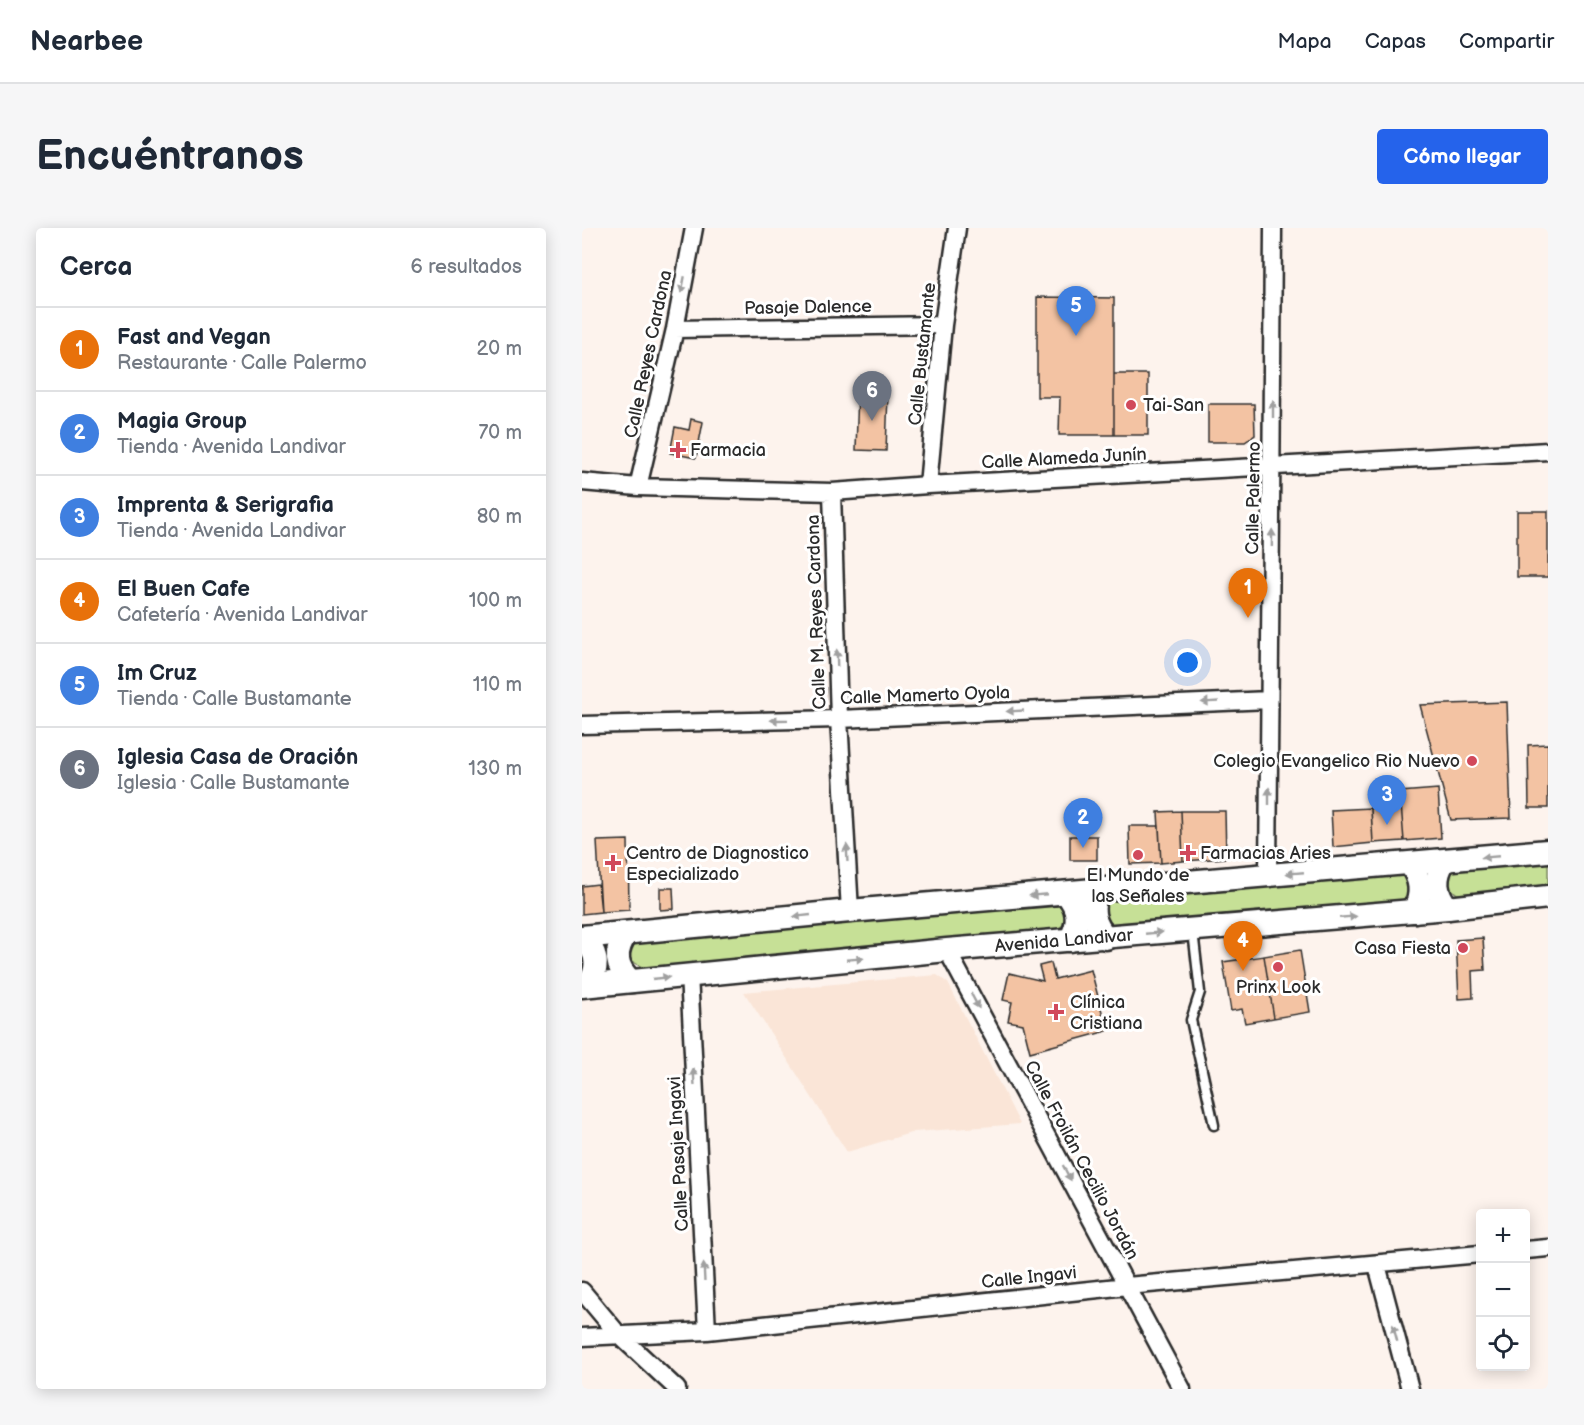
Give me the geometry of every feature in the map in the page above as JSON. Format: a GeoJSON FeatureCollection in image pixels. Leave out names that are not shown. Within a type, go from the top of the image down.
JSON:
{"type":"FeatureCollection","features":[{"type":"Feature","properties":{"kind":"main road"},"geometry":{"type":"LineString","coordinates":[[582,937],[850,911],[1548,851]]}},
{"type":"Feature","properties":{"kind":"main road"},"geometry":{"type":"LineString","coordinates":[[1444,861],[1436,885],[1442,902],[1448,908]]}},
{"type":"Feature","properties":{"kind":"main road"},"geometry":{"type":"LineString","coordinates":[[1410,864],[1420,887],[1418,903],[1414,911]]}},
{"type":"Feature","properties":{"kind":"main road"},"geometry":{"type":"LineString","coordinates":[[1098,890],[1093,915],[1106,938]]}},
{"type":"Feature","properties":{"kind":"main road"},"geometry":{"type":"LineString","coordinates":[[1066,893],[1076,907],[1077,916],[1074,933],[1070,940]]}},
{"type":"Feature","properties":{"kind":"main road","name":"Avenida Landivar"},"geometry":{"type":"LineString","coordinates":[[585,985],[947,950],[1414,911],[1548,897]]}},
{"type":"Feature","properties":{"kind":"main road"},"geometry":{"type":"LineString","coordinates":[[626,934],[618,950],[617,958],[625,975],[631,981]]}},
{"type":"Feature","properties":{"kind":"main road"},"geometry":{"type":"LineString","coordinates":[[582,937],[589,943],[596,959],[593,977],[585,985]]}},
{"type":"Feature","properties":{"kind":"street","name":"Calle Reyes Cardona"},"geometry":{"type":"LineString","coordinates":[[638,487],[675,329],[694,228]]}},
{"type":"Feature","properties":{"kind":"street","name":"Calle Bustamante"},"geometry":{"type":"LineString","coordinates":[[928,485],[943,325],[957,228]]}},
{"type":"Feature","properties":{"kind":"street","name":"Calle Palermo"},"geometry":{"type":"LineString","coordinates":[[1268,876],[1273,468],[1273,228]]}},
{"type":"Feature","properties":{"kind":"street","name":"Pasaje Dalence"},"geometry":{"type":"LineString","coordinates":[[675,329],[943,325]]}},
{"type":"Feature","properties":{"kind":"street","name":"Calle Alameda Junín"},"geometry":{"type":"LineString","coordinates":[[582,482],[638,487],[832,492],[1548,451]]}},
{"type":"Feature","properties":{"kind":"street","name":"Calle M. Reyes Cardona"},"geometry":{"type":"LineString","coordinates":[[832,492],[839,719],[850,911]]}},
{"type":"Feature","properties":{"kind":"street","name":"Calle Mamerto Oyola"},"geometry":{"type":"LineString","coordinates":[[582,725],[839,719],[1269,700]]}},
{"type":"Feature","properties":{"kind":"street","name":"Calle Froilán Cecilio Jordán"},"geometry":{"type":"LineString","coordinates":[[947,950],[1182,1389]]}},
{"type":"Feature","properties":{"kind":"street","name":"Calle Pasaje Ingavi"},"geometry":{"type":"LineString","coordinates":[[689,974],[707,1331]]}},
{"type":"Feature","properties":{"kind":"street"},"geometry":{"type":"LineString","coordinates":[[1530,1250],[1548,1248]]}},
{"type":"Feature","properties":{"kind":"street","name":"Calle Ingavi"},"geometry":{"type":"LineString","coordinates":[[582,1337],[707,1331],[1127,1286],[1476,1254]]}},
{"type":"Feature","properties":{"kind":"street"},"geometry":{"type":"LineString","coordinates":[[1377,1265],[1410,1389]]}},
{"type":"Feature","properties":{"kind":"street"},"geometry":{"type":"LineString","coordinates":[[582,1291],[618,1334],[677,1389]]}},
{"type":"Feature","properties":{"kind":"lane"},"geometry":{"type":"LineString","coordinates":[[1193,930],[1200,992],[1191,1020],[1214,1125]]}},
{"type":"Feature","properties":{"kind":"shaded area"},"geometry":{"type":"Polygon","coordinates":[[[937,975],[948,983],[1020,1124],[914,1132],[847,1152],[744,992],[937,975]]]}},
{"type":"Feature","properties":{"kind":"green space"},"geometry":{"type":"Polygon","coordinates":[[[1548,856],[1548,887],[1457,894],[1448,886],[1450,872],[1461,865],[1548,856]]]}},
{"type":"Feature","properties":{"kind":"green space"},"geometry":{"type":"Polygon","coordinates":[[[1399,870],[1410,877],[1408,896],[1397,903],[1114,926],[1105,913],[1109,902],[1119,895],[1399,870]]]}},
{"type":"Feature","properties":{"kind":"green space"},"geometry":{"type":"Polygon","coordinates":[[[1053,902],[1065,909],[1067,917],[1064,925],[1053,931],[825,950],[647,970],[631,961],[629,953],[631,944],[643,939],[1053,902]]]}},
{"type":"Feature","properties":{"kind":"building"},"geometry":{"type":"Polygon","coordinates":[[[1037,297],[1114,298],[1114,435],[1059,435],[1060,397],[1037,397],[1037,297]]]}},
{"type":"Feature","properties":{"kind":"building","name":"Tai-San"},"geometry":{"type":"Polygon","coordinates":[[[1114,374],[1148,374],[1148,435],[1114,435],[1114,374]]]}},
{"type":"Feature","properties":{"kind":"building"},"geometry":{"type":"Polygon","coordinates":[[[858,391],[888,392],[886,451],[856,450],[858,391]]]}},
{"type":"Feature","properties":{"kind":"building"},"geometry":{"type":"Polygon","coordinates":[[[1208,404],[1254,404],[1255,435],[1245,442],[1208,442],[1208,404]]]}},
{"type":"Feature","properties":{"kind":"building"},"geometry":{"type":"Polygon","coordinates":[[[691,419],[703,422],[696,458],[670,453],[675,427],[689,430],[691,419]]]}},
{"type":"Feature","properties":{"kind":"building"},"geometry":{"type":"Polygon","coordinates":[[[1517,511],[1548,511],[1548,577],[1517,577],[1517,511]]]}},
{"type":"Feature","properties":{"kind":"building","name":"Colegio Evangelico Rio Nuevo"},"geometry":{"type":"Polygon","coordinates":[[[1507,702],[1511,818],[1451,820],[1420,705],[1507,702]]]}},
{"type":"Feature","properties":{"kind":"building"},"geometry":{"type":"Polygon","coordinates":[[[1548,744],[1548,808],[1529,808],[1528,745],[1548,744]]]}},
{"type":"Feature","properties":{"kind":"building"},"geometry":{"type":"Polygon","coordinates":[[[1438,789],[1441,838],[1404,841],[1400,792],[1438,789]]]}},
{"type":"Feature","properties":{"kind":"building"},"geometry":{"type":"Polygon","coordinates":[[[1400,792],[1404,841],[1373,843],[1370,794],[1400,792]]]}},
{"type":"Feature","properties":{"kind":"building"},"geometry":{"type":"Polygon","coordinates":[[[1371,808],[1373,843],[1333,847],[1331,810],[1371,808]]]}},
{"type":"Feature","properties":{"kind":"building"},"geometry":{"type":"Polygon","coordinates":[[[1181,811],[1225,811],[1226,858],[1183,861],[1181,811]]]}},
{"type":"Feature","properties":{"kind":"building"},"geometry":{"type":"Polygon","coordinates":[[[1181,811],[1183,861],[1161,863],[1158,812],[1181,811]]]}},
{"type":"Feature","properties":{"kind":"building"},"geometry":{"type":"Polygon","coordinates":[[[1129,826],[1159,826],[1161,863],[1130,864],[1129,826]]]}},
{"type":"Feature","properties":{"kind":"building"},"geometry":{"type":"Polygon","coordinates":[[[1070,836],[1097,836],[1097,860],[1070,860],[1070,836]]]}},
{"type":"Feature","properties":{"kind":"building","name":"Centro de Diagnostico Especializado"},"geometry":{"type":"Polygon","coordinates":[[[628,840],[629,910],[601,912],[597,841],[628,840]]]}},
{"type":"Feature","properties":{"kind":"building"},"geometry":{"type":"Polygon","coordinates":[[[598,884],[601,912],[582,914],[582,886],[598,884]]]}},
{"type":"Feature","properties":{"kind":"building"},"geometry":{"type":"Polygon","coordinates":[[[660,888],[673,888],[674,909],[660,910],[660,888]]]}},
{"type":"Feature","properties":{"kind":"building"},"geometry":{"type":"Polygon","coordinates":[[[1483,938],[1485,970],[1472,971],[1473,998],[1459,999],[1456,940],[1483,938]]]}},
{"type":"Feature","properties":{"kind":"building"},"geometry":{"type":"Polygon","coordinates":[[[1300,950],[1310,1012],[1274,1018],[1264,956],[1300,950]]]}},
{"type":"Feature","properties":{"kind":"building"},"geometry":{"type":"Polygon","coordinates":[[[1264,956],[1274,1018],[1245,1023],[1242,1009],[1231,1011],[1223,962],[1264,956]]]}},
{"type":"Feature","properties":{"kind":"building","name":"Clínica Cristiana"},"geometry":{"type":"Polygon","coordinates":[[[1051,963],[1055,979],[1091,970],[1107,1031],[1030,1052],[1023,1024],[1008,1021],[1012,1002],[1003,1000],[1009,973],[1043,981],[1039,966],[1051,963]]]}},
{"type":"Feature","properties":{"kind":"place","name":"Im Cruz"},"geometry":{"type":"Point","coordinates":[1076,336]}},
{"type":"Feature","properties":{"kind":"place","name":"Tai-San"},"geometry":{"type":"Point","coordinates":[1131,405]}},
{"type":"Feature","properties":{"kind":"place","name":"Iglesia Casa de Oración"},"geometry":{"type":"Point","coordinates":[872,421]}},
{"type":"Feature","properties":{"kind":"place","name":"Farmacia"},"geometry":{"type":"Point","coordinates":[678,450]}},
{"type":"Feature","properties":{"kind":"place","name":"Fast and Vegan"},"geometry":{"type":"Point","coordinates":[1248,618]}},
{"type":"Feature","properties":{"kind":"place","name":"Colegio Evangelico Rio Nuevo"},"geometry":{"type":"Point","coordinates":[1472,761]}},
{"type":"Feature","properties":{"kind":"place","name":"Imprenta & Serigrafia"},"geometry":{"type":"Point","coordinates":[1387,825]}},
{"type":"Feature","properties":{"kind":"place","name":"Magia Group"},"geometry":{"type":"Point","coordinates":[1083,848]}},
{"type":"Feature","properties":{"kind":"place","name":"Farmacias Aries"},"geometry":{"type":"Point","coordinates":[1188,853]}},
{"type":"Feature","properties":{"kind":"place","name":"El Mundo de las Señales"},"geometry":{"type":"Point","coordinates":[1138,855]}},
{"type":"Feature","properties":{"kind":"place","name":"Centro de Diagnostico Especializado"},"geometry":{"type":"Point","coordinates":[613,863]}},
{"type":"Feature","properties":{"kind":"place","name":"Casa Fiesta"},"geometry":{"type":"Point","coordinates":[1463,948]}},
{"type":"Feature","properties":{"kind":"place","name":"Prinx Look"},"geometry":{"type":"Point","coordinates":[1278,967]}},
{"type":"Feature","properties":{"kind":"place","name":"El Buen Cafe"},"geometry":{"type":"Point","coordinates":[1243,971]}},
{"type":"Feature","properties":{"kind":"place","name":"Clínica Cristiana"},"geometry":{"type":"Point","coordinates":[1056,1012]}}]}
